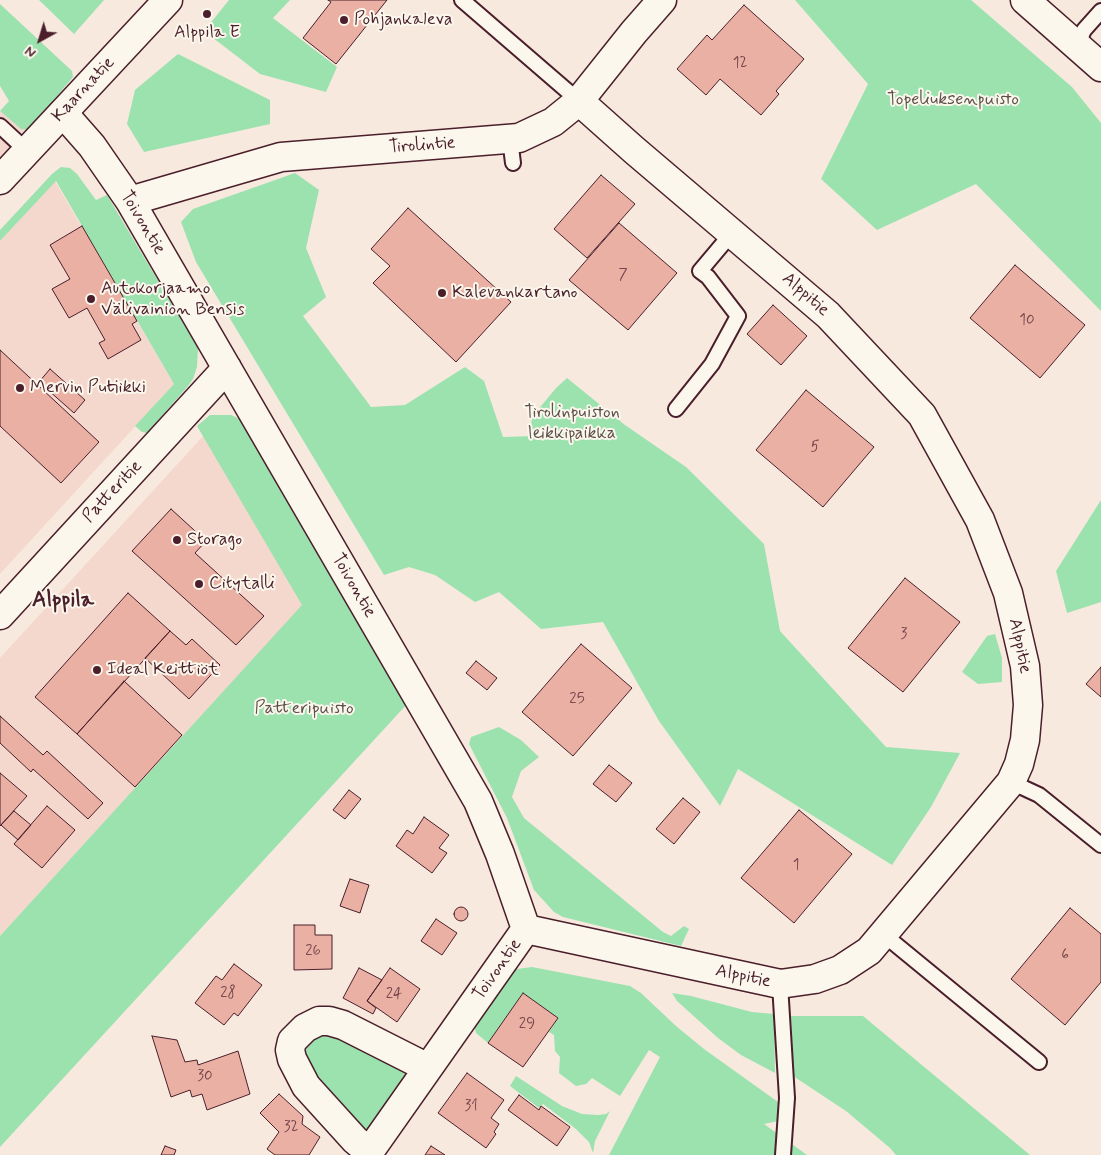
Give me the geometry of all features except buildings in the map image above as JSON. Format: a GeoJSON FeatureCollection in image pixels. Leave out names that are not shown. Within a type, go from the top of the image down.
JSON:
{"type":"FeatureCollection","features":[{"type":"Feature","properties":{"kind":"street","name":"Kaarnatie"},"geometry":{"type":"LineString","coordinates":[[0,180],[168,0]]}},
{"type":"Feature","properties":{"kind":"street","name":"Tirolintie"},"geometry":{"type":"LineString","coordinates":[[130,201],[281,157],[511,151],[519,138],[554,122],[580,101],[634,32],[662,0]]}},
{"type":"Feature","properties":{"kind":"street"},"geometry":{"type":"LineString","coordinates":[[1025,0],[1101,67]]}},
{"type":"Feature","properties":{"kind":"street","name":"Alppitie"},"geometry":{"type":"LineString","coordinates":[[526,929],[780,984],[815,979],[840,970],[869,951],[1010,782],[1020,764],[1025,740],[1028,705],[1025,666],[1008,593],[980,520],[922,415],[828,315],[580,101]]}},
{"type":"Feature","properties":{"kind":"street","name":"Toivontie"},"geometry":{"type":"LineString","coordinates":[[62,114],[92,146],[130,201],[478,801],[500,854],[526,929],[428,1068],[368,1153],[306,1086],[292,1059],[290,1050],[292,1041],[305,1028],[319,1022],[329,1021],[343,1025],[428,1068]]}},
{"type":"Feature","properties":{"kind":"street","name":"Patteritie"},"geometry":{"type":"LineString","coordinates":[[0,616],[227,368]]}},
{"type":"Feature","properties":{"kind":"lane"},"geometry":{"type":"LineString","coordinates":[[462,0],[580,101]]}},
{"type":"Feature","properties":{"kind":"lane"},"geometry":{"type":"LineString","coordinates":[[1077,46],[1084,30],[1101,11]]}},
{"type":"Feature","properties":{"kind":"lane"},"geometry":{"type":"LineString","coordinates":[[0,126],[27,150]]}},
{"type":"Feature","properties":{"kind":"lane"},"geometry":{"type":"LineString","coordinates":[[676,409],[712,364],[738,316],[708,277],[700,271],[732,233]]}},
{"type":"Feature","properties":{"kind":"lane"},"geometry":{"type":"LineString","coordinates":[[1010,782],[1039,795],[1101,844]]}},
{"type":"Feature","properties":{"kind":"lane"},"geometry":{"type":"LineString","coordinates":[[883,934],[1038,1062]]}},
{"type":"Feature","properties":{"kind":"lane"},"geometry":{"type":"LineString","coordinates":[[780,984],[787,1098],[783,1155]]}},
{"type":"Feature","properties":{"kind":"shaded area"},"geometry":{"type":"Polygon","coordinates":[[[0,111],[21,129],[28,130],[0,160],[0,111]]]}},
{"type":"Feature","properties":{"kind":"shaded area"},"geometry":{"type":"Polygon","coordinates":[[[55,181],[174,384],[0,574],[0,241],[55,181]]]}},
{"type":"Feature","properties":{"kind":"shaded area"},"geometry":{"type":"Polygon","coordinates":[[[204,435],[303,605],[0,936],[0,658],[204,435]]]}},
{"type":"Feature","properties":{"kind":"green space"},"geometry":{"type":"Polygon","coordinates":[[[39,0],[104,0],[74,34],[39,0]]]}},
{"type":"Feature","properties":{"kind":"green space"},"geometry":{"type":"Polygon","coordinates":[[[229,0],[290,0],[273,18],[337,67],[326,92],[260,74],[204,31],[229,0]]]}},
{"type":"Feature","properties":{"kind":"green space","name":"Topeliuksenpuisto"},"geometry":{"type":"Polygon","coordinates":[[[795,0],[971,0],[1072,87],[1101,123],[1101,311],[976,184],[877,230],[821,179],[868,84],[795,0]]]}},
{"type":"Feature","properties":{"kind":"green space"},"geometry":{"type":"Polygon","coordinates":[[[0,4],[72,71],[73,77],[28,130],[21,129],[0,111],[9,101],[0,86],[0,4]]]}},
{"type":"Feature","properties":{"kind":"green space"},"geometry":{"type":"Polygon","coordinates":[[[178,54],[270,100],[270,124],[144,152],[127,124],[135,90],[178,54]]]}},
{"type":"Feature","properties":{"kind":"green space"},"geometry":{"type":"Polygon","coordinates":[[[61,167],[70,168],[77,174],[96,200],[107,195],[198,348],[197,367],[193,379],[147,433],[142,432],[135,426],[174,384],[56,181],[0,241],[0,230],[52,174],[61,167]]]}},
{"type":"Feature","properties":{"kind":"green space","name":"Tirolinpuiston leikkipaikka"},"geometry":{"type":"Polygon","coordinates":[[[295,173],[319,190],[306,248],[326,297],[303,316],[371,407],[405,405],[465,367],[484,381],[503,437],[534,436],[531,427],[532,417],[556,388],[567,378],[625,425],[686,467],[764,544],[780,631],[886,747],[960,753],[931,807],[892,865],[738,769],[720,806],[659,721],[603,622],[541,629],[499,592],[475,602],[435,575],[409,567],[384,575],[196,262],[181,222],[193,209],[295,173]]]}},
{"type":"Feature","properties":{"kind":"green space","name":"Patteripuisto"},"geometry":{"type":"Polygon","coordinates":[[[210,415],[231,415],[240,419],[408,703],[0,1147],[0,936],[302,605],[197,426],[210,415]]]}},
{"type":"Feature","properties":{"kind":"green space"},"geometry":{"type":"Polygon","coordinates":[[[1101,500],[1101,602],[1067,613],[1056,571],[1101,500]]]}},
{"type":"Feature","properties":{"kind":"green space"},"geometry":{"type":"Polygon","coordinates":[[[995,634],[1002,658],[1002,682],[978,684],[962,672],[987,636],[995,634]]]}},
{"type":"Feature","properties":{"kind":"green space"},"geometry":{"type":"Polygon","coordinates":[[[499,727],[521,740],[539,757],[521,771],[512,797],[524,818],[663,932],[671,936],[684,926],[689,929],[681,946],[563,917],[554,912],[534,890],[507,818],[469,744],[471,737],[499,727]]]}},
{"type":"Feature","properties":{"kind":"green space"},"geometry":{"type":"Polygon","coordinates":[[[532,967],[630,986],[641,993],[704,1049],[778,1102],[778,1121],[764,1124],[807,1155],[609,1155],[660,1057],[649,1050],[620,1096],[592,1078],[586,1084],[576,1086],[559,1073],[560,1057],[555,1051],[554,1035],[549,1032],[558,1018],[523,993],[488,1043],[476,1033],[474,1025],[509,974],[517,969],[532,967]]]}},
{"type":"Feature","properties":{"kind":"green space"},"geometry":{"type":"Polygon","coordinates":[[[672,993],[752,1012],[774,1014],[775,1073],[741,1055],[718,1038],[677,1001],[672,993]]]}},
{"type":"Feature","properties":{"kind":"green space"},"geometry":{"type":"Polygon","coordinates":[[[791,1016],[863,1016],[1030,1155],[896,1155],[846,1111],[793,1076],[791,1016]]]}},
{"type":"Feature","properties":{"kind":"green space"},"geometry":{"type":"Polygon","coordinates":[[[328,1031],[412,1070],[369,1135],[311,1082],[301,1046],[328,1031]]]}},
{"type":"Feature","properties":{"kind":"green space"},"geometry":{"type":"Polygon","coordinates":[[[516,1076],[562,1106],[582,1114],[598,1115],[606,1114],[610,1111],[595,1141],[593,1153],[589,1142],[576,1129],[543,1104],[539,1108],[510,1086],[516,1076]]]}},
{"type":"Feature","properties":{"kind":"place","name":"Alppila E"},"geometry":{"type":"Point","coordinates":[207,14]}},
{"type":"Feature","properties":{"kind":"place","name":"Pohjankaleva"},"geometry":{"type":"Point","coordinates":[344,20]}},
{"type":"Feature","properties":{"kind":"place","name":"Kalevankartano"},"geometry":{"type":"Point","coordinates":[442,293]}},
{"type":"Feature","properties":{"kind":"place","name":"Autokorjaamo Välivainion Bensis"},"geometry":{"type":"Point","coordinates":[91,299]}},
{"type":"Feature","properties":{"kind":"place","name":"Mervin Putiikki"},"geometry":{"type":"Point","coordinates":[20,388]}},
{"type":"Feature","properties":{"kind":"place","name":"Storago"},"geometry":{"type":"Point","coordinates":[177,540]}},
{"type":"Feature","properties":{"kind":"place","name":"Citytalli"},"geometry":{"type":"Point","coordinates":[199,584]}},
{"type":"Feature","properties":{"kind":"place","name":"Ideal Keittiöt"},"geometry":{"type":"Point","coordinates":[97,670]}},
{"type":"Feature","properties":{"kind":"district","name":"Alppila"},"geometry":{"type":"Point","coordinates":[63,601]}}]}
